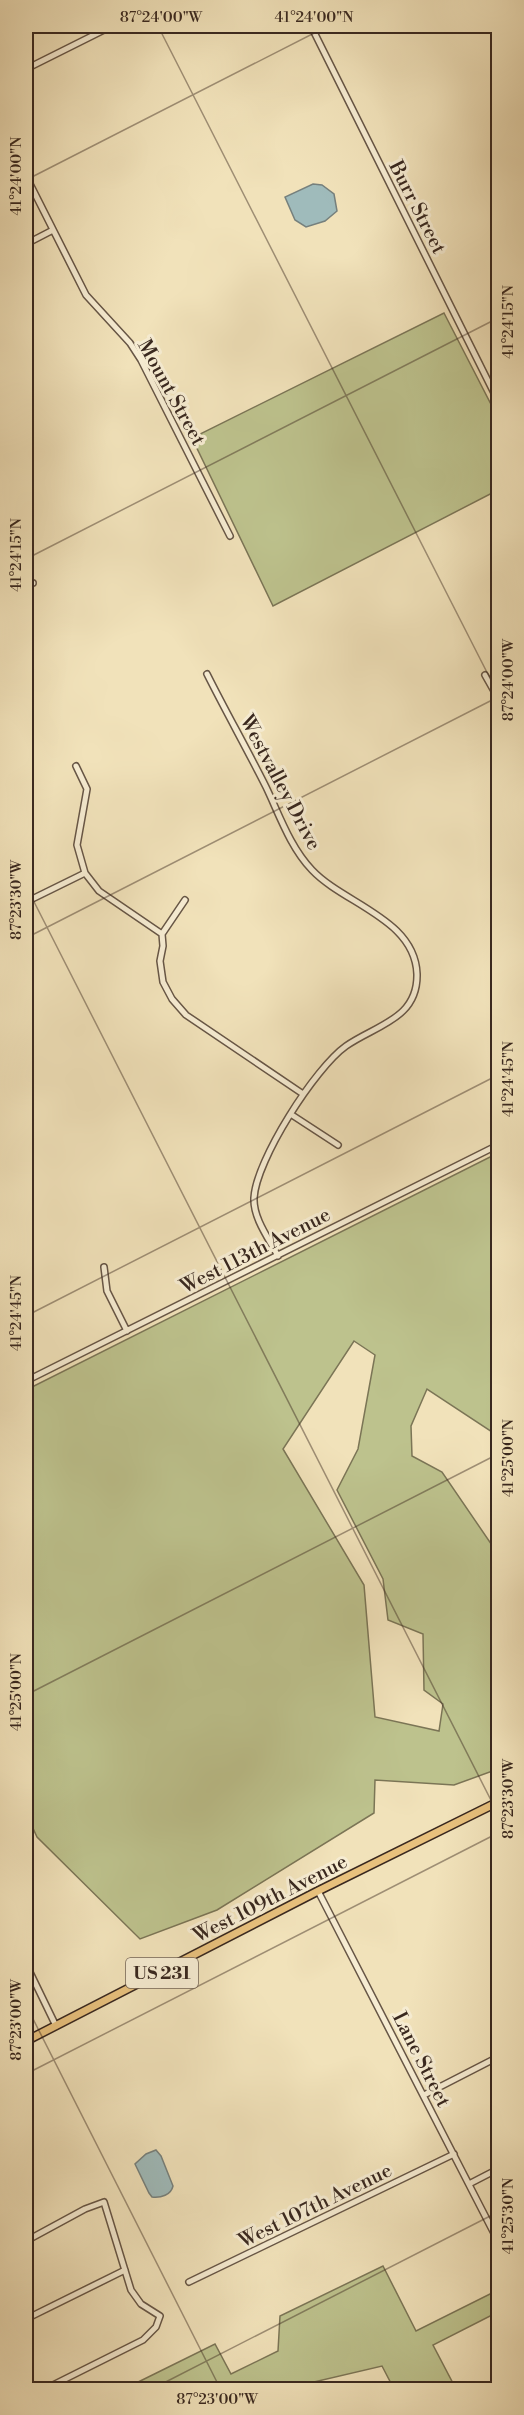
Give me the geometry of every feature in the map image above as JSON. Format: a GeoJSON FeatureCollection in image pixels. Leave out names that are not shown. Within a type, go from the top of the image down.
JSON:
{"type":"FeatureCollection","features":[{"type":"Feature","properties":{"kind":"main road","name":"West 109th Avenue"},"geometry":{"type":"LineString","coordinates":[[26,2042],[318,1891],[498,1802]]}},
{"type":"Feature","properties":{"kind":"street"},"geometry":{"type":"LineString","coordinates":[[26,69],[112,26]]}},
{"type":"Feature","properties":{"kind":"street","name":"Burr Street"},"geometry":{"type":"LineString","coordinates":[[311,26],[498,401]]}},
{"type":"Feature","properties":{"kind":"street","name":"Mount Street"},"geometry":{"type":"LineString","coordinates":[[26,176],[86,295],[130,344],[141,360],[230,536]]}},
{"type":"Feature","properties":{"kind":"street"},"geometry":{"type":"LineString","coordinates":[[26,244],[53,230]]}},
{"type":"Feature","properties":{"kind":"street"},"geometry":{"type":"LineString","coordinates":[[26,583],[33,583]]}},
{"type":"Feature","properties":{"kind":"street","name":"Westvalley Drive"},"geometry":{"type":"LineString","coordinates":[[207,674],[296,847],[309,867],[326,882],[393,927],[404,937],[413,952],[417,973],[411,1003],[389,1024],[346,1046],[331,1060],[303,1094],[266,1154],[257,1176],[254,1200],[261,1225],[278,1256]]}},
{"type":"Feature","properties":{"kind":"street"},"geometry":{"type":"LineString","coordinates":[[485,675],[498,698]]}},
{"type":"Feature","properties":{"kind":"street"},"geometry":{"type":"LineString","coordinates":[[76,766],[87,789],[77,845],[85,873],[99,891],[162,934]]}},
{"type":"Feature","properties":{"kind":"street"},"geometry":{"type":"LineString","coordinates":[[26,902],[85,873]]}},
{"type":"Feature","properties":{"kind":"street"},"geometry":{"type":"LineString","coordinates":[[185,900],[162,934],[163,946],[160,961],[163,982],[172,999],[186,1015],[303,1094]]}},
{"type":"Feature","properties":{"kind":"street"},"geometry":{"type":"LineString","coordinates":[[292,1115],[338,1145]]}},
{"type":"Feature","properties":{"kind":"street","name":"West 113th Avenue"},"geometry":{"type":"LineString","coordinates":[[26,1382],[498,1145]]}},
{"type":"Feature","properties":{"kind":"street"},"geometry":{"type":"LineString","coordinates":[[104,1267],[107,1291],[127,1331]]}},
{"type":"Feature","properties":{"kind":"street","name":"Lane Street"},"geometry":{"type":"LineString","coordinates":[[318,1891],[498,2241]]}},
{"type":"Feature","properties":{"kind":"street"},"geometry":{"type":"LineString","coordinates":[[26,1964],[56,2026]]}},
{"type":"Feature","properties":{"kind":"street"},"geometry":{"type":"LineString","coordinates":[[424,2095],[498,2057]]}},
{"type":"Feature","properties":{"kind":"street","name":"West 107th Avenue"},"geometry":{"type":"LineString","coordinates":[[189,2282],[454,2154]]}},
{"type":"Feature","properties":{"kind":"street"},"geometry":{"type":"LineString","coordinates":[[469,2184],[498,2169]]}},
{"type":"Feature","properties":{"kind":"street"},"geometry":{"type":"LineString","coordinates":[[26,2241],[104,2202],[131,2290],[141,2304],[160,2316],[156,2327],[143,2340],[43,2390]]}},
{"type":"Feature","properties":{"kind":"street"},"geometry":{"type":"LineString","coordinates":[[26,2319],[125,2270]]}},
{"type":"Feature","properties":{"kind":"green space"},"geometry":{"type":"Polygon","coordinates":[[[444,313],[498,418],[498,490],[273,606],[192,438],[444,313]]]}},
{"type":"Feature","properties":{"kind":"green space"},"geometry":{"type":"Polygon","coordinates":[[[498,1153],[498,1431],[492,1432],[427,1389],[411,1426],[412,1456],[442,1472],[498,1554],[498,1769],[454,1785],[375,1780],[374,1813],[217,1910],[140,1939],[37,1837],[26,1813],[26,1390],[498,1153]],[[354,1341],[283,1449],[364,1585],[375,1717],[439,1731],[443,1704],[424,1690],[423,1634],[388,1620],[383,1579],[337,1490],[358,1449],[375,1355],[354,1341]]]}},
{"type":"Feature","properties":{"kind":"green space"},"geometry":{"type":"Polygon","coordinates":[[[383,2266],[416,2331],[498,2290],[498,2312],[433,2345],[456,2389],[394,2389],[382,2366],[284,2389],[124,2389],[215,2344],[231,2374],[278,2351],[280,2316],[383,2266]]]}},
{"type":"Feature","properties":{"kind":"water"},"geometry":{"type":"Polygon","coordinates":[[[313,184],[322,185],[334,194],[337,211],[325,221],[306,227],[295,220],[285,197],[313,184]]]}},
{"type":"Feature","properties":{"kind":"water"},"geometry":{"type":"Polygon","coordinates":[[[156,2150],[161,2156],[173,2186],[168,2194],[152,2197],[135,2164],[146,2154],[156,2150]]]}}]}
